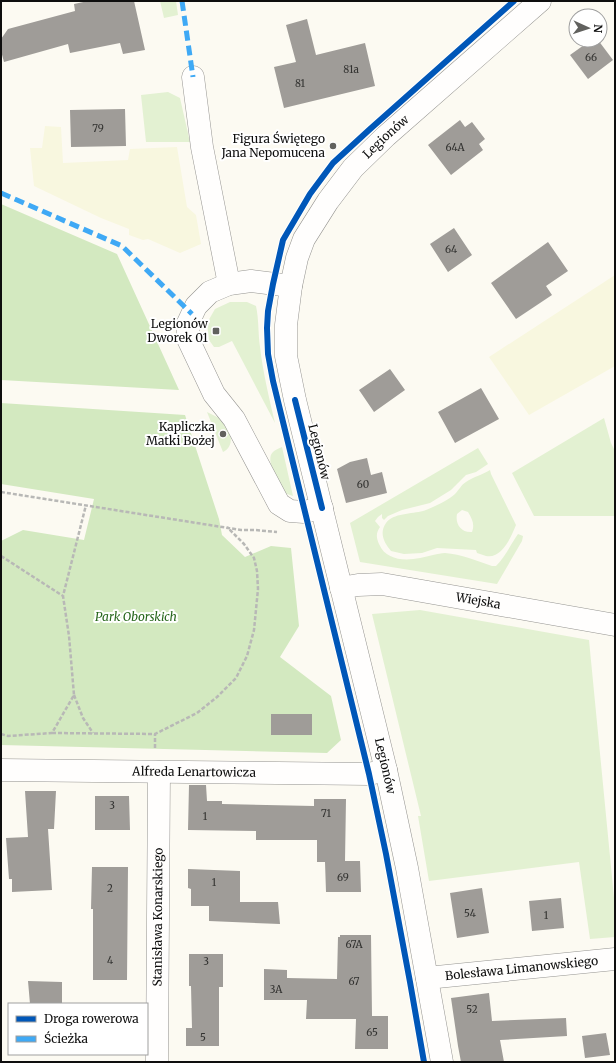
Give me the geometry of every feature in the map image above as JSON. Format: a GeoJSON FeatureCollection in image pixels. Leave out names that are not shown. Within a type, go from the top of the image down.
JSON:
{"type":"FeatureCollection","features":[{"type":"Feature","properties":{"kind":"street","name":"Legionów"},"geometry":{"type":"LineString","coordinates":[[442,1062],[407,868],[386,770],[295,400],[286,356],[286,325],[291,286],[297,258],[304,239],[328,201],[353,168],[386,136],[540,1]]}},
{"type":"Feature","properties":{"kind":"street"},"geometry":{"type":"LineString","coordinates":[[193,77],[202,147],[229,284]]}},
{"type":"Feature","properties":{"kind":"street"},"geometry":{"type":"LineString","coordinates":[[291,286],[251,281],[229,284],[210,292],[196,306],[188,323],[188,339],[214,394],[234,419],[279,504],[290,511],[304,512],[322,508]]}},
{"type":"Feature","properties":{"kind":"street","name":"Wiejska"},"geometry":{"type":"LineString","coordinates":[[341,588],[358,585],[382,584],[615,625]]}},
{"type":"Feature","properties":{"kind":"street","name":"Alfreda Lenartowicza"},"geometry":{"type":"LineString","coordinates":[[1,770],[157,762],[369,774],[386,770]]}},
{"type":"Feature","properties":{"kind":"street","name":"Stanisława Konarskiego"},"geometry":{"type":"LineString","coordinates":[[157,762],[157,1062]]}},
{"type":"Feature","properties":{"kind":"street","name":"Bolesława Limanowskiego"},"geometry":{"type":"LineString","coordinates":[[427,978],[615,960]]}},
{"type":"Feature","properties":{"kind":"path"},"geometry":{"type":"LineString","coordinates":[[1,492],[241,530],[255,530]]}},
{"type":"Feature","properties":{"kind":"path"},"geometry":{"type":"LineString","coordinates":[[86,505],[63,596],[69,636],[74,695],[83,718],[94,734]]}},
{"type":"Feature","properties":{"kind":"path"},"geometry":{"type":"LineString","coordinates":[[1,734],[8,736],[52,733],[155,734],[196,713],[218,697],[236,678],[247,656],[254,630],[258,589],[257,571],[254,558],[244,544],[227,527]]}},
{"type":"Feature","properties":{"kind":"path"},"geometry":{"type":"LineString","coordinates":[[1,556],[63,596]]}},
{"type":"Feature","properties":{"kind":"path"},"geometry":{"type":"LineString","coordinates":[[52,733],[74,695]]}},
{"type":"Feature","properties":{"kind":"path"},"geometry":{"type":"LineString","coordinates":[[155,734],[157,762]]}},
{"type":"Feature","properties":{"kind":"green space"},"geometry":{"type":"Polygon","coordinates":[[[160,1],[176,1],[178,15],[164,18],[160,1]]]}},
{"type":"Feature","properties":{"kind":"green space"},"geometry":{"type":"Polygon","coordinates":[[[168,92],[180,98],[190,142],[146,142],[141,95],[168,92]]]}},
{"type":"Feature","properties":{"kind":"green space"},"geometry":{"type":"Polygon","coordinates":[[[45,126],[61,127],[63,163],[128,160],[130,149],[177,147],[187,207],[196,215],[201,244],[180,253],[148,239],[143,240],[129,235],[129,229],[101,218],[34,186],[30,148],[42,148],[45,126]]]}},
{"type":"Feature","properties":{"kind":"green space"},"geometry":{"type":"Polygon","coordinates":[[[1,204],[117,254],[179,390],[1,380],[1,204]]]}},
{"type":"Feature","properties":{"kind":"green space"},"geometry":{"type":"Polygon","coordinates":[[[615,275],[615,366],[529,415],[489,357],[615,275]]]}},
{"type":"Feature","properties":{"kind":"green space"},"geometry":{"type":"Polygon","coordinates":[[[230,302],[247,302],[256,306],[259,342],[268,395],[275,423],[232,341],[219,347],[214,347],[209,340],[207,323],[215,309],[230,302]]]}},
{"type":"Feature","properties":{"kind":"green space","name":"Park Oborskich"},"geometry":{"type":"Polygon","coordinates":[[[1,403],[185,415],[219,519],[222,535],[245,557],[271,546],[291,548],[299,626],[280,657],[331,696],[341,740],[327,753],[1,745],[1,541],[23,530],[84,540],[94,499],[1,484],[1,403]]]}},
{"type":"Feature","properties":{"kind":"green space"},"geometry":{"type":"Polygon","coordinates":[[[207,412],[223,421],[229,430],[231,440],[230,445],[223,452],[207,412]]]}},
{"type":"Feature","properties":{"kind":"green space"},"geometry":{"type":"Polygon","coordinates":[[[604,418],[611,443],[615,451],[615,516],[534,516],[512,473],[604,418]]]}},
{"type":"Feature","properties":{"kind":"green space"},"geometry":{"type":"Polygon","coordinates":[[[282,447],[293,496],[284,493],[271,466],[271,456],[274,451],[282,447]]]}},
{"type":"Feature","properties":{"kind":"green space"},"geometry":{"type":"Polygon","coordinates":[[[478,448],[488,464],[476,472],[466,475],[451,490],[430,503],[402,510],[388,516],[384,520],[382,518],[382,514],[375,521],[380,527],[377,537],[383,551],[395,558],[410,559],[445,553],[463,556],[496,566],[518,534],[523,536],[522,541],[497,584],[360,562],[350,523],[478,448]]]}},
{"type":"Feature","properties":{"kind":"green space"},"geometry":{"type":"Polygon","coordinates":[[[490,470],[516,525],[509,541],[501,551],[492,556],[486,556],[477,553],[476,550],[437,548],[422,553],[404,554],[391,551],[388,548],[383,538],[383,530],[389,520],[393,517],[423,511],[440,504],[452,496],[466,482],[490,470]],[[462,510],[457,514],[457,521],[462,529],[472,532],[472,519],[468,512],[462,510]]]}},
{"type":"Feature","properties":{"kind":"green space"},"geometry":{"type":"Polygon","coordinates":[[[420,610],[589,640],[615,908],[615,937],[590,939],[579,862],[429,881],[418,816],[421,816],[372,614],[420,610]]]}},
{"type":"Feature","properties":{"kind":"building"},"geometry":{"type":"Polygon","coordinates":[[[88,1],[134,1],[145,50],[123,54],[120,43],[70,53],[68,44],[4,62],[1,51],[1,39],[8,29],[75,11],[74,4],[88,1]]]}},
{"type":"Feature","properties":{"kind":"building"},"geometry":{"type":"Polygon","coordinates":[[[307,19],[316,55],[365,43],[375,86],[284,108],[274,67],[296,62],[286,25],[307,19]]]}},
{"type":"Feature","properties":{"kind":"building"},"geometry":{"type":"Polygon","coordinates":[[[580,48],[604,48],[613,60],[588,79],[570,55],[580,48]]]}},
{"type":"Feature","properties":{"kind":"building"},"geometry":{"type":"Polygon","coordinates":[[[125,109],[126,146],[71,147],[70,110],[125,109]]]}},
{"type":"Feature","properties":{"kind":"building"},"geometry":{"type":"Polygon","coordinates":[[[460,120],[465,127],[472,122],[485,139],[479,144],[483,150],[451,175],[428,145],[460,120]]]}},
{"type":"Feature","properties":{"kind":"building"},"geometry":{"type":"Polygon","coordinates":[[[454,228],[472,255],[448,272],[430,244],[454,228]]]}},
{"type":"Feature","properties":{"kind":"building"},"geometry":{"type":"Polygon","coordinates":[[[548,242],[568,271],[546,286],[552,295],[516,319],[491,283],[548,242]]]}},
{"type":"Feature","properties":{"kind":"building"},"geometry":{"type":"Polygon","coordinates":[[[390,369],[405,390],[374,412],[359,390],[390,369]]]}},
{"type":"Feature","properties":{"kind":"building"},"geometry":{"type":"Polygon","coordinates":[[[481,388],[499,419],[455,443],[438,412],[481,388]]]}},
{"type":"Feature","properties":{"kind":"building"},"geometry":{"type":"Polygon","coordinates":[[[367,458],[371,475],[382,472],[387,493],[346,503],[337,469],[350,462],[367,458]]]}},
{"type":"Feature","properties":{"kind":"building"},"geometry":{"type":"Polygon","coordinates":[[[271,714],[312,714],[312,735],[271,735],[271,714]]]}},
{"type":"Feature","properties":{"kind":"building"},"geometry":{"type":"Polygon","coordinates":[[[189,785],[206,785],[207,801],[222,801],[222,804],[314,806],[314,799],[346,799],[345,861],[360,861],[361,892],[326,892],[325,862],[317,862],[317,840],[256,840],[256,831],[188,830],[189,785]]]}},
{"type":"Feature","properties":{"kind":"building"},"geometry":{"type":"Polygon","coordinates":[[[25,791],[56,791],[54,829],[48,829],[52,890],[12,892],[12,879],[9,879],[6,838],[28,837],[25,791]]]}},
{"type":"Feature","properties":{"kind":"building"},"geometry":{"type":"Polygon","coordinates":[[[95,796],[129,796],[130,830],[95,830],[95,796]]]}},
{"type":"Feature","properties":{"kind":"building"},"geometry":{"type":"Polygon","coordinates":[[[92,867],[128,867],[127,980],[93,980],[93,909],[91,909],[92,867]]]}},
{"type":"Feature","properties":{"kind":"building"},"geometry":{"type":"Polygon","coordinates":[[[188,869],[240,871],[240,902],[278,902],[280,924],[209,921],[209,906],[191,906],[191,889],[188,888],[188,869]]]}},
{"type":"Feature","properties":{"kind":"building"},"geometry":{"type":"Polygon","coordinates":[[[482,888],[489,933],[457,938],[450,893],[482,888]]]}},
{"type":"Feature","properties":{"kind":"building"},"geometry":{"type":"Polygon","coordinates":[[[561,898],[564,928],[532,931],[529,901],[561,898]]]}},
{"type":"Feature","properties":{"kind":"building"},"geometry":{"type":"Polygon","coordinates":[[[340,935],[371,935],[372,1016],[388,1016],[388,1049],[355,1049],[356,1019],[306,1019],[307,1000],[264,1000],[264,969],[287,970],[287,978],[337,979],[338,937],[340,937],[340,935]]]}},
{"type":"Feature","properties":{"kind":"building"},"geometry":{"type":"Polygon","coordinates":[[[189,954],[223,954],[223,987],[219,987],[219,1046],[186,1046],[186,1028],[192,1028],[191,986],[189,986],[189,954]]]}},
{"type":"Feature","properties":{"kind":"building"},"geometry":{"type":"Polygon","coordinates":[[[28,981],[62,982],[62,1003],[30,1003],[28,981]]]}},
{"type":"Feature","properties":{"kind":"building"},"geometry":{"type":"Polygon","coordinates":[[[489,993],[492,1021],[566,1018],[567,1036],[500,1040],[504,1062],[461,1062],[451,998],[489,993]]]}},
{"type":"Feature","properties":{"kind":"building"},"geometry":{"type":"Polygon","coordinates":[[[606,1033],[610,1055],[585,1058],[582,1036],[606,1033]]]}},
{"type":"Feature","properties":{"kind":"marked path"},"geometry":{"type":"LineString","coordinates":[[182,1],[193,77]]}},
{"type":"Feature","properties":{"kind":"marked path"},"geometry":{"type":"LineString","coordinates":[[1,193],[122,246],[192,314]]}},
{"type":"Feature","properties":{"kind":"cycle path"},"geometry":{"type":"LineString","coordinates":[[424,1062],[386,854],[369,774],[273,381],[268,354],[268,311],[283,240],[310,194],[333,163],[514,1]]}},
{"type":"Feature","properties":{"kind":"cycle path"},"geometry":{"type":"LineString","coordinates":[[295,400],[322,508]]}},
{"type":"Feature","properties":{"kind":"place","name":"Figura Świętego Jana Nepomucena"},"geometry":{"type":"Point","coordinates":[333,146]}},
{"type":"Feature","properties":{"kind":"place","name":"Legionów Dworek 01"},"geometry":{"type":"Point","coordinates":[216,331]}},
{"type":"Feature","properties":{"kind":"place","name":"Kapliczka Matki Bożej"},"geometry":{"type":"Point","coordinates":[223,434]}}]}
